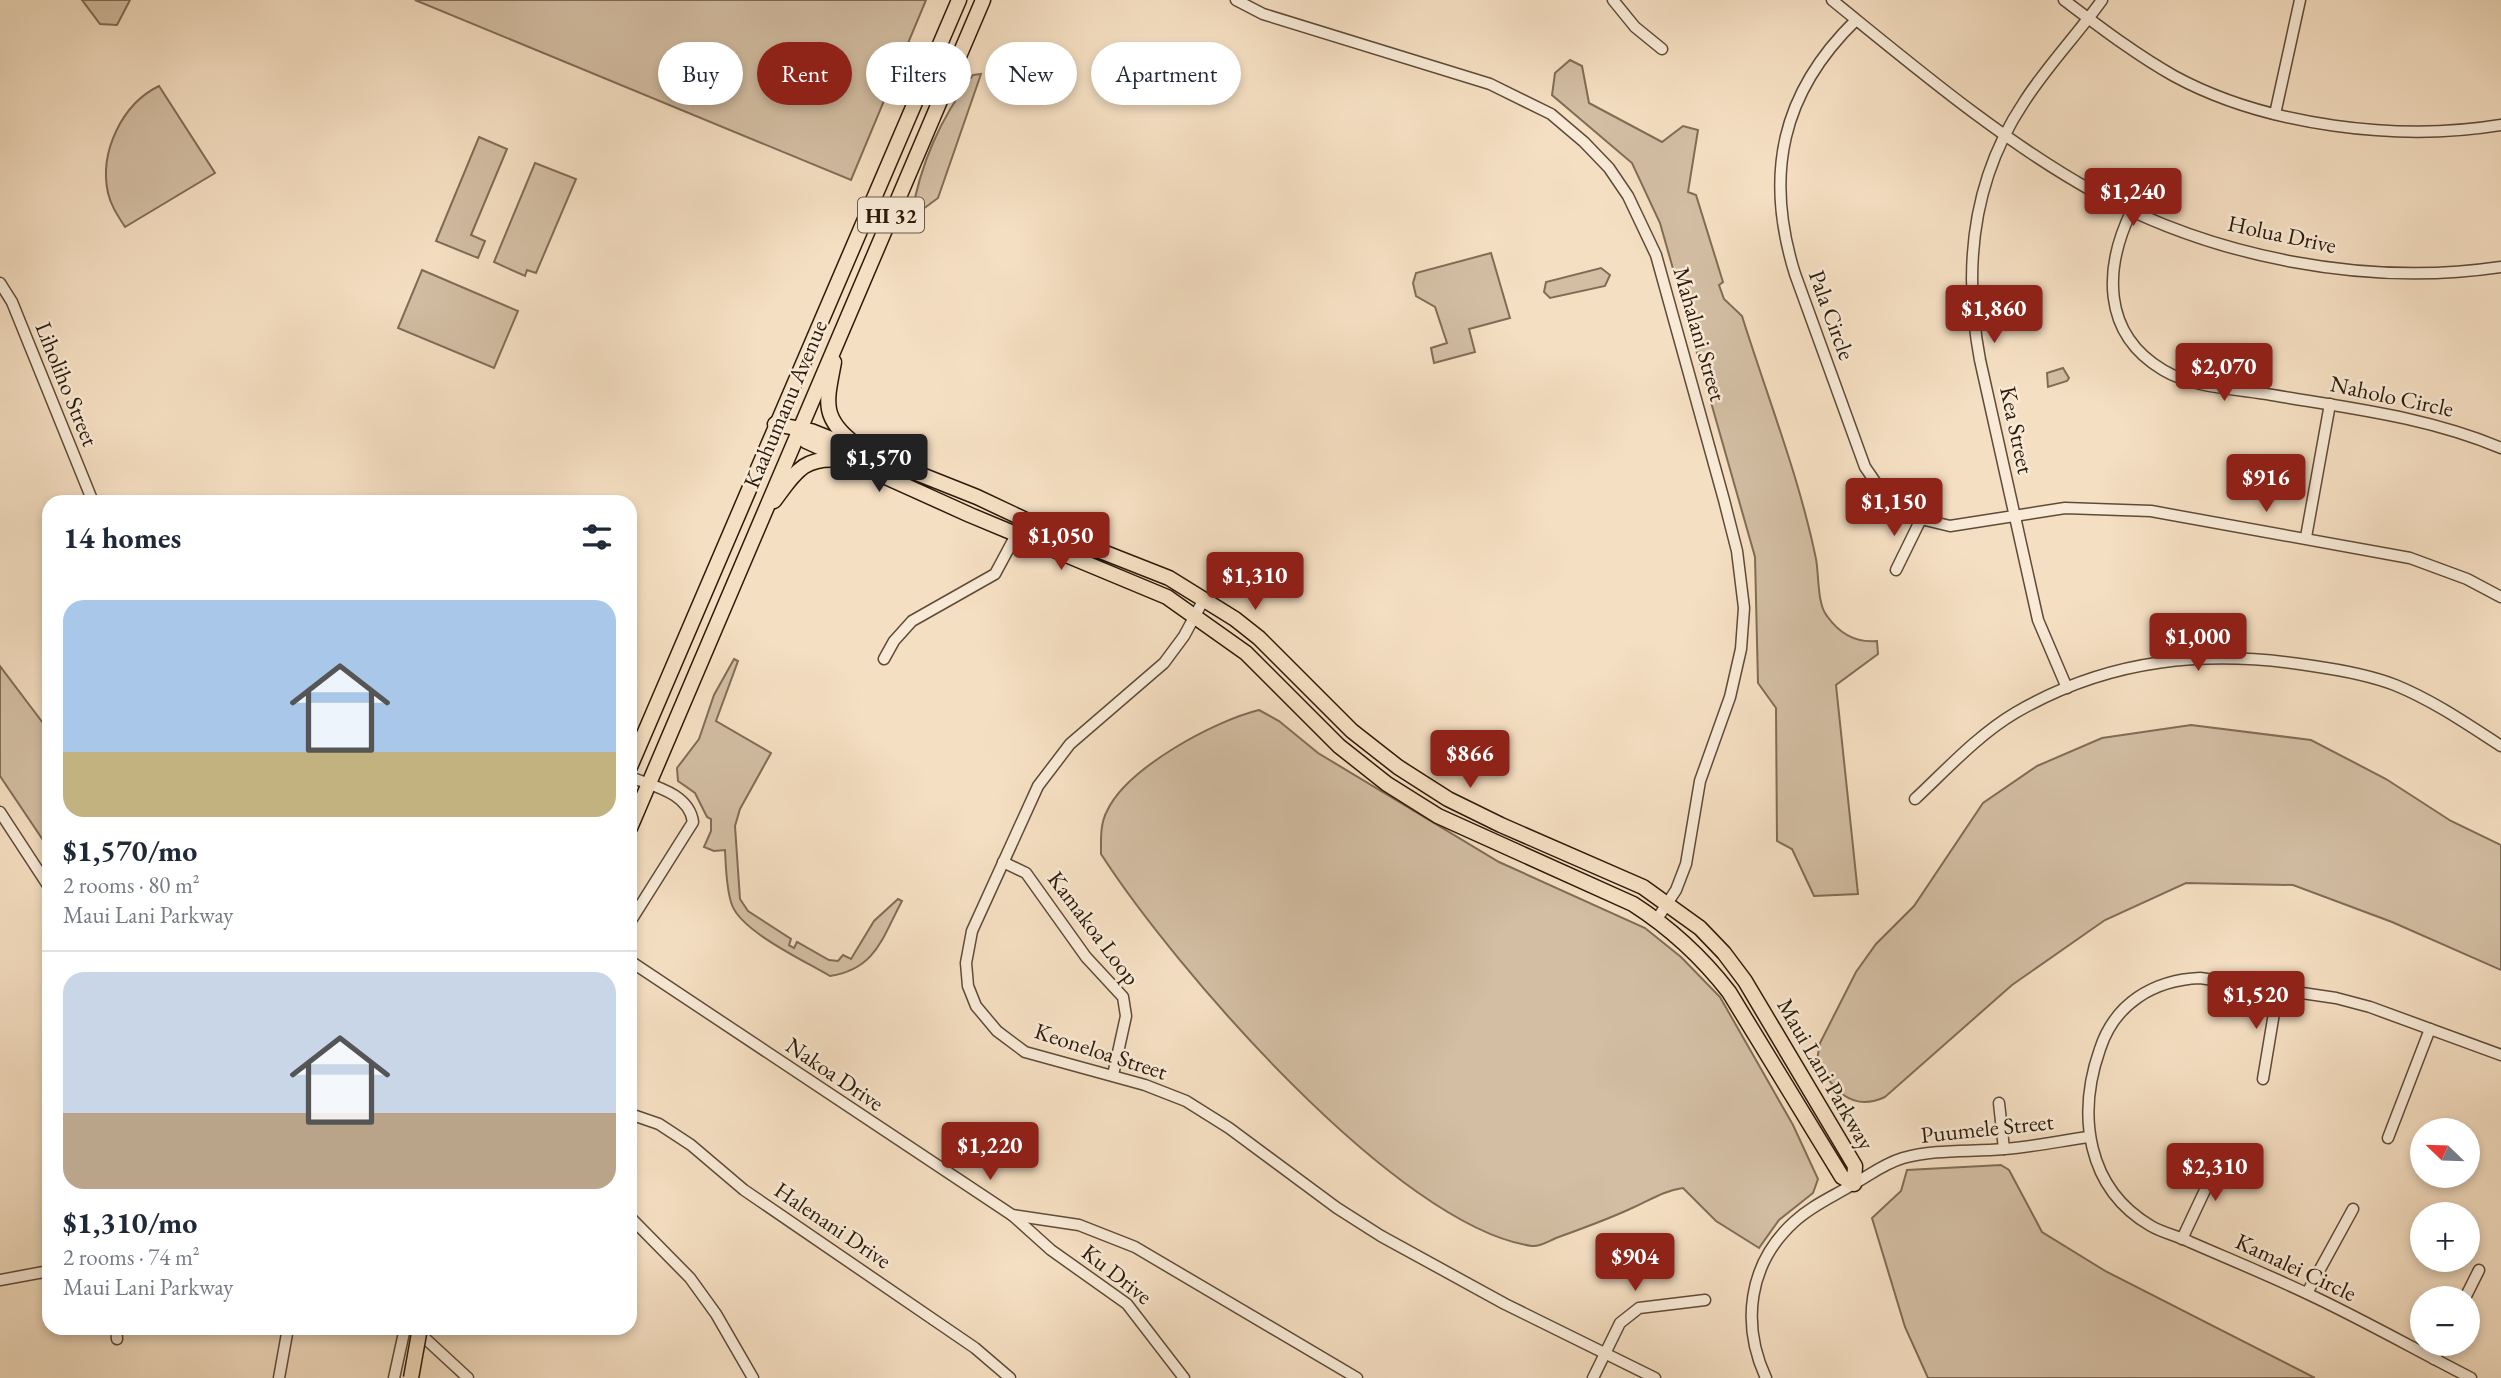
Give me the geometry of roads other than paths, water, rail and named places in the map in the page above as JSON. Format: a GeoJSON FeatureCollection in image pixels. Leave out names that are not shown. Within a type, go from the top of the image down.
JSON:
{"type":"FeatureCollection","features":[{"type":"Feature","properties":{"kind":"main road","name":"Kaahumanu Avenue"},"geometry":{"type":"LineString","coordinates":[[637,750],[959,0]]}},
{"type":"Feature","properties":{"kind":"main road","name":"Kaahumanu Avenue"},"geometry":{"type":"LineString","coordinates":[[637,811],[797,431],[984,0]]}},
{"type":"Feature","properties":{"kind":"main road"},"geometry":{"type":"LineString","coordinates":[[840,332],[827,397],[829,416],[839,430],[869,454]]}},
{"type":"Feature","properties":{"kind":"main road","name":"Maui Lani Parkway"},"geometry":{"type":"LineString","coordinates":[[775,424],[797,431],[811,431],[1157,572],[1205,599],[1259,638],[1352,731],[1398,768],[1448,799],[1632,882],[1668,903],[1700,928],[1745,981],[1855,1166],[1854,1184],[1842,1177],[1729,992],[1686,943],[1657,919],[1633,904],[1438,816],[1387,784],[1339,746],[1245,653],[1167,597],[848,460],[806,441],[797,431]]}},
{"type":"Feature","properties":{"kind":"main road"},"geometry":{"type":"LineString","coordinates":[[759,522],[804,466],[823,459],[848,460]]}},
{"type":"Feature","properties":{"kind":"main road"},"geometry":{"type":"LineString","coordinates":[[411,1378],[419,1335]]}},
{"type":"Feature","properties":{"kind":"street","name":"Mahalani Street"},"geometry":{"type":"LineString","coordinates":[[1236,0],[1263,14],[1490,84],[1522,97],[1574,132],[1609,168],[1628,196],[1659,268],[1737,551],[1744,608],[1741,649],[1730,697],[1700,781],[1686,864],[1668,903],[1657,919]]}},
{"type":"Feature","properties":{"kind":"street"},"geometry":{"type":"LineString","coordinates":[[1613,0],[1635,27],[1662,49]]}},
{"type":"Feature","properties":{"kind":"street","name":"Holua Drive"},"geometry":{"type":"LineString","coordinates":[[1832,0],[2005,135],[2096,193],[2132,210],[2225,245],[2278,258],[2350,270],[2447,272],[2501,268]]}},
{"type":"Feature","properties":{"kind":"street"},"geometry":{"type":"LineString","coordinates":[[2064,0],[2176,77],[2275,114],[2343,126],[2426,133],[2501,125]]}},
{"type":"Feature","properties":{"kind":"street","name":"Kea Street"},"geometry":{"type":"LineString","coordinates":[[2067,688],[2039,620],[1980,360],[1970,277],[1979,207],[1996,153],[2044,74],[2102,0]]}},
{"type":"Feature","properties":{"kind":"street"},"geometry":{"type":"LineString","coordinates":[[2275,114],[2300,0]]}},
{"type":"Feature","properties":{"kind":"street","name":"Pala Circle"},"geometry":{"type":"LineString","coordinates":[[1856,20],[1826,54],[1800,99],[1783,147],[1779,172],[1779,202],[1786,246],[1795,274],[1866,467],[1885,496],[1921,519],[1950,526],[2065,508],[2120,508],[2306,537],[2410,558],[2468,579],[2501,597]]}},
{"type":"Feature","properties":{"kind":"street","name":"Naholo Circle"},"geometry":{"type":"LineString","coordinates":[[2132,210],[2114,253],[2111,274],[2116,311],[2125,332],[2143,355],[2162,370],[2187,379],[2435,425],[2501,447]]}},
{"type":"Feature","properties":{"kind":"street","name":"Liholiho Street"},"geometry":{"type":"LineString","coordinates":[[0,283],[12,302],[90,495]]}},
{"type":"Feature","properties":{"kind":"street"},"geometry":{"type":"LineString","coordinates":[[2306,537],[2330,404]]}},
{"type":"Feature","properties":{"kind":"street"},"geometry":{"type":"LineString","coordinates":[[1896,570],[1921,519]]}},
{"type":"Feature","properties":{"kind":"street"},"geometry":{"type":"LineString","coordinates":[[884,659],[894,641],[912,621],[995,575],[1024,520]]}},
{"type":"Feature","properties":{"kind":"street","name":"Keoneloa Street"},"geometry":{"type":"LineString","coordinates":[[1205,599],[1164,663],[1070,744],[1038,786],[972,931],[966,963],[968,986],[976,1006],[997,1031],[1025,1052],[1113,1075],[1186,1101],[1229,1128],[1337,1208],[1381,1236],[1505,1304],[1605,1351],[1654,1378]]}},
{"type":"Feature","properties":{"kind":"street"},"geometry":{"type":"LineString","coordinates":[[1915,800],[1990,731],[2015,713],[2067,688],[2116,670],[2185,657],[2280,661],[2351,672],[2394,685],[2437,704],[2501,746]]}},
{"type":"Feature","properties":{"kind":"street"},"geometry":{"type":"LineString","coordinates":[[637,779],[680,798],[690,811],[693,822],[637,911]]}},
{"type":"Feature","properties":{"kind":"street"},"geometry":{"type":"LineString","coordinates":[[0,812],[42,876]]}},
{"type":"Feature","properties":{"kind":"street","name":"Kamakoa Loop"},"geometry":{"type":"LineString","coordinates":[[1003,862],[1026,873],[1086,957],[1123,997],[1126,1016],[1113,1075]]}},
{"type":"Feature","properties":{"kind":"street","name":"Nakoa Drive"},"geometry":{"type":"LineString","coordinates":[[637,966],[1012,1215],[1079,1225],[1135,1247],[1357,1378]]}},
{"type":"Feature","properties":{"kind":"street","name":"Kamalei Circle"},"geometry":{"type":"LineString","coordinates":[[2471,1378],[2307,1293],[2151,1226],[2119,1199],[2098,1163],[2088,1137],[2088,1100],[2097,1057],[2106,1031],[2134,1000],[2166,982],[2182,979],[2200,978],[2278,989],[2370,1007],[2501,1055]]}},
{"type":"Feature","properties":{"kind":"street"},"geometry":{"type":"LineString","coordinates":[[2263,1079],[2278,989]]}},
{"type":"Feature","properties":{"kind":"street"},"geometry":{"type":"LineString","coordinates":[[2388,1138],[2430,1029]]}},
{"type":"Feature","properties":{"kind":"street"},"geometry":{"type":"LineString","coordinates":[[1999,1103],[2004,1149]]}},
{"type":"Feature","properties":{"kind":"street","name":"Halenani Drive"},"geometry":{"type":"LineString","coordinates":[[637,1116],[659,1124],[691,1145],[744,1190],[975,1348],[1010,1378]]}},
{"type":"Feature","properties":{"kind":"street","name":"Puumele Street"},"geometry":{"type":"LineString","coordinates":[[1854,1184],[1875,1169],[1930,1152],[2004,1149],[2088,1137]]}},
{"type":"Feature","properties":{"kind":"street"},"geometry":{"type":"LineString","coordinates":[[2182,1239],[2221,1156]]}},
{"type":"Feature","properties":{"kind":"street"},"geometry":{"type":"LineString","coordinates":[[1766,1378],[1751,1338],[1750,1314],[1754,1289],[1766,1258],[1794,1222],[1819,1203],[1854,1184]]}},
{"type":"Feature","properties":{"kind":"street"},"geometry":{"type":"LineString","coordinates":[[2307,1293],[2353,1209]]}},
{"type":"Feature","properties":{"kind":"street","name":"Ku Drive"},"geometry":{"type":"LineString","coordinates":[[1012,1215],[1051,1250],[1127,1304],[1184,1378]]}},
{"type":"Feature","properties":{"kind":"street"},"geometry":{"type":"LineString","coordinates":[[637,1224],[690,1278],[716,1314],[753,1378]]}},
{"type":"Feature","properties":{"kind":"street"},"geometry":{"type":"LineString","coordinates":[[0,1280],[42,1272]]}},
{"type":"Feature","properties":{"kind":"street"},"geometry":{"type":"LineString","coordinates":[[1593,1378],[1620,1323],[1639,1308],[1705,1300]]}},
{"type":"Feature","properties":{"kind":"street"},"geometry":{"type":"LineString","coordinates":[[279,1378],[287,1335]]}},
{"type":"Feature","properties":{"kind":"street"},"geometry":{"type":"LineString","coordinates":[[394,1378],[403,1335]]}},
{"type":"Feature","properties":{"kind":"street"},"geometry":{"type":"LineString","coordinates":[[422,1335],[468,1378]]}}]}
